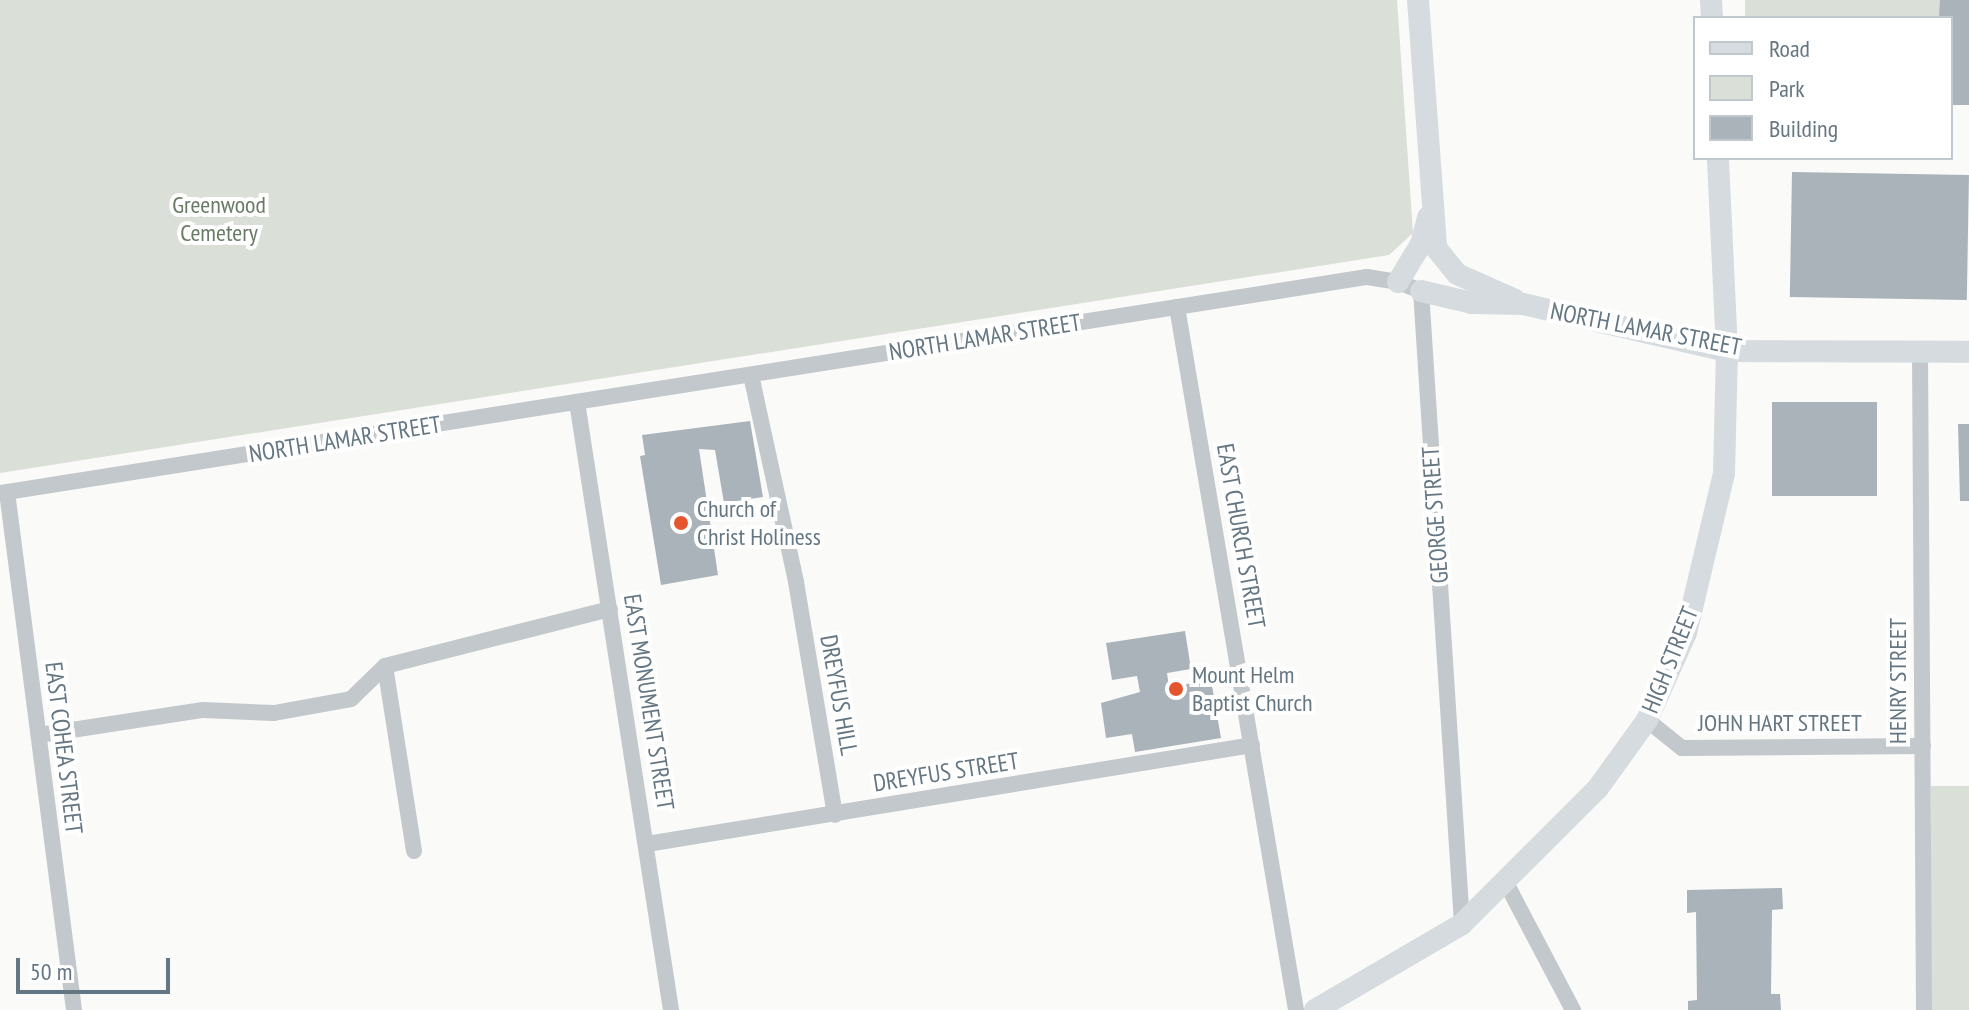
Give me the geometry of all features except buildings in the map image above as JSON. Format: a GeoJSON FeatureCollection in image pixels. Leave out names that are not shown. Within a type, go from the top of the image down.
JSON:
{"type":"FeatureCollection","features":[{"type":"Feature","properties":{"kind":"street"},"geometry":{"type":"LineString","coordinates":[[1418,0],[1429,208],[1444,263],[1467,280],[1523,304]]}},
{"type":"Feature","properties":{"kind":"street","name":"HIGH STREET"},"geometry":{"type":"LineString","coordinates":[[1315,1010],[1462,924],[1598,788],[1647,720],[1686,633],[1721,486],[1727,351],[1718,160]]}},
{"type":"Feature","properties":{"kind":"street"},"geometry":{"type":"LineString","coordinates":[[1398,282],[1421,244],[1429,208]]}},
{"type":"Feature","properties":{"kind":"street","name":"NORTH LAMAR STREET"},"geometry":{"type":"LineString","coordinates":[[4,493],[1367,277],[1398,282],[1472,303],[1523,304],[1727,351],[1969,352]]}},
{"type":"Feature","properties":{"kind":"street","name":"GEORGE STREET"},"geometry":{"type":"LineString","coordinates":[[1421,291],[1462,924]]}},
{"type":"Feature","properties":{"kind":"street","name":"EAST CHURCH STREET"},"geometry":{"type":"LineString","coordinates":[[1177,307],[1296,1010]]}},
{"type":"Feature","properties":{"kind":"street","name":"HENRY STREET"},"geometry":{"type":"LineString","coordinates":[[1920,352],[1924,1010]]}},
{"type":"Feature","properties":{"kind":"street","name":"DREYFUS HILL"},"geometry":{"type":"LineString","coordinates":[[751,375],[796,582],[835,815]]}},
{"type":"Feature","properties":{"kind":"street","name":"EAST MONUMENT STREET"},"geometry":{"type":"LineString","coordinates":[[577,402],[671,1010]]}},
{"type":"Feature","properties":{"kind":"street","name":"EAST COHEA STREET"},"geometry":{"type":"LineString","coordinates":[[4,493],[74,1010]]}},
{"type":"Feature","properties":{"kind":"street"},"geometry":{"type":"LineString","coordinates":[[39,735],[203,710],[274,713],[351,699],[385,666],[610,609]]}},
{"type":"Feature","properties":{"kind":"street"},"geometry":{"type":"LineString","coordinates":[[385,666],[414,851]]}},
{"type":"Feature","properties":{"kind":"street","name":"JOHN HART STREET"},"geometry":{"type":"LineString","coordinates":[[1647,720],[1682,748],[1923,746]]}},
{"type":"Feature","properties":{"kind":"street","name":"DREYFUS STREET"},"geometry":{"type":"LineString","coordinates":[[647,844],[1252,745]]}},
{"type":"Feature","properties":{"kind":"street"},"geometry":{"type":"LineString","coordinates":[[1505,881],[1573,1010]]}},
{"type":"Feature","properties":{"kind":"green space","name":"Greenwood Cemetery"},"geometry":{"type":"Polygon","coordinates":[[[0,0],[1397,0],[1413,233],[1389,255],[0,473],[0,0]]]}},
{"type":"Feature","properties":{"kind":"green space"},"geometry":{"type":"Polygon","coordinates":[[[1745,0],[1940,0],[1940,16],[1745,16],[1745,0]]]}},
{"type":"Feature","properties":{"kind":"green space"},"geometry":{"type":"Polygon","coordinates":[[[1931,786],[1969,786],[1969,1010],[1931,1010],[1931,786]]]}},
{"type":"Feature","properties":{"kind":"place","name":"Church of Christ Holiness"},"geometry":{"type":"Point","coordinates":[681,523]}},
{"type":"Feature","properties":{"kind":"place","name":"Mount Helm Baptist Church"},"geometry":{"type":"Point","coordinates":[1176,689]}}]}
